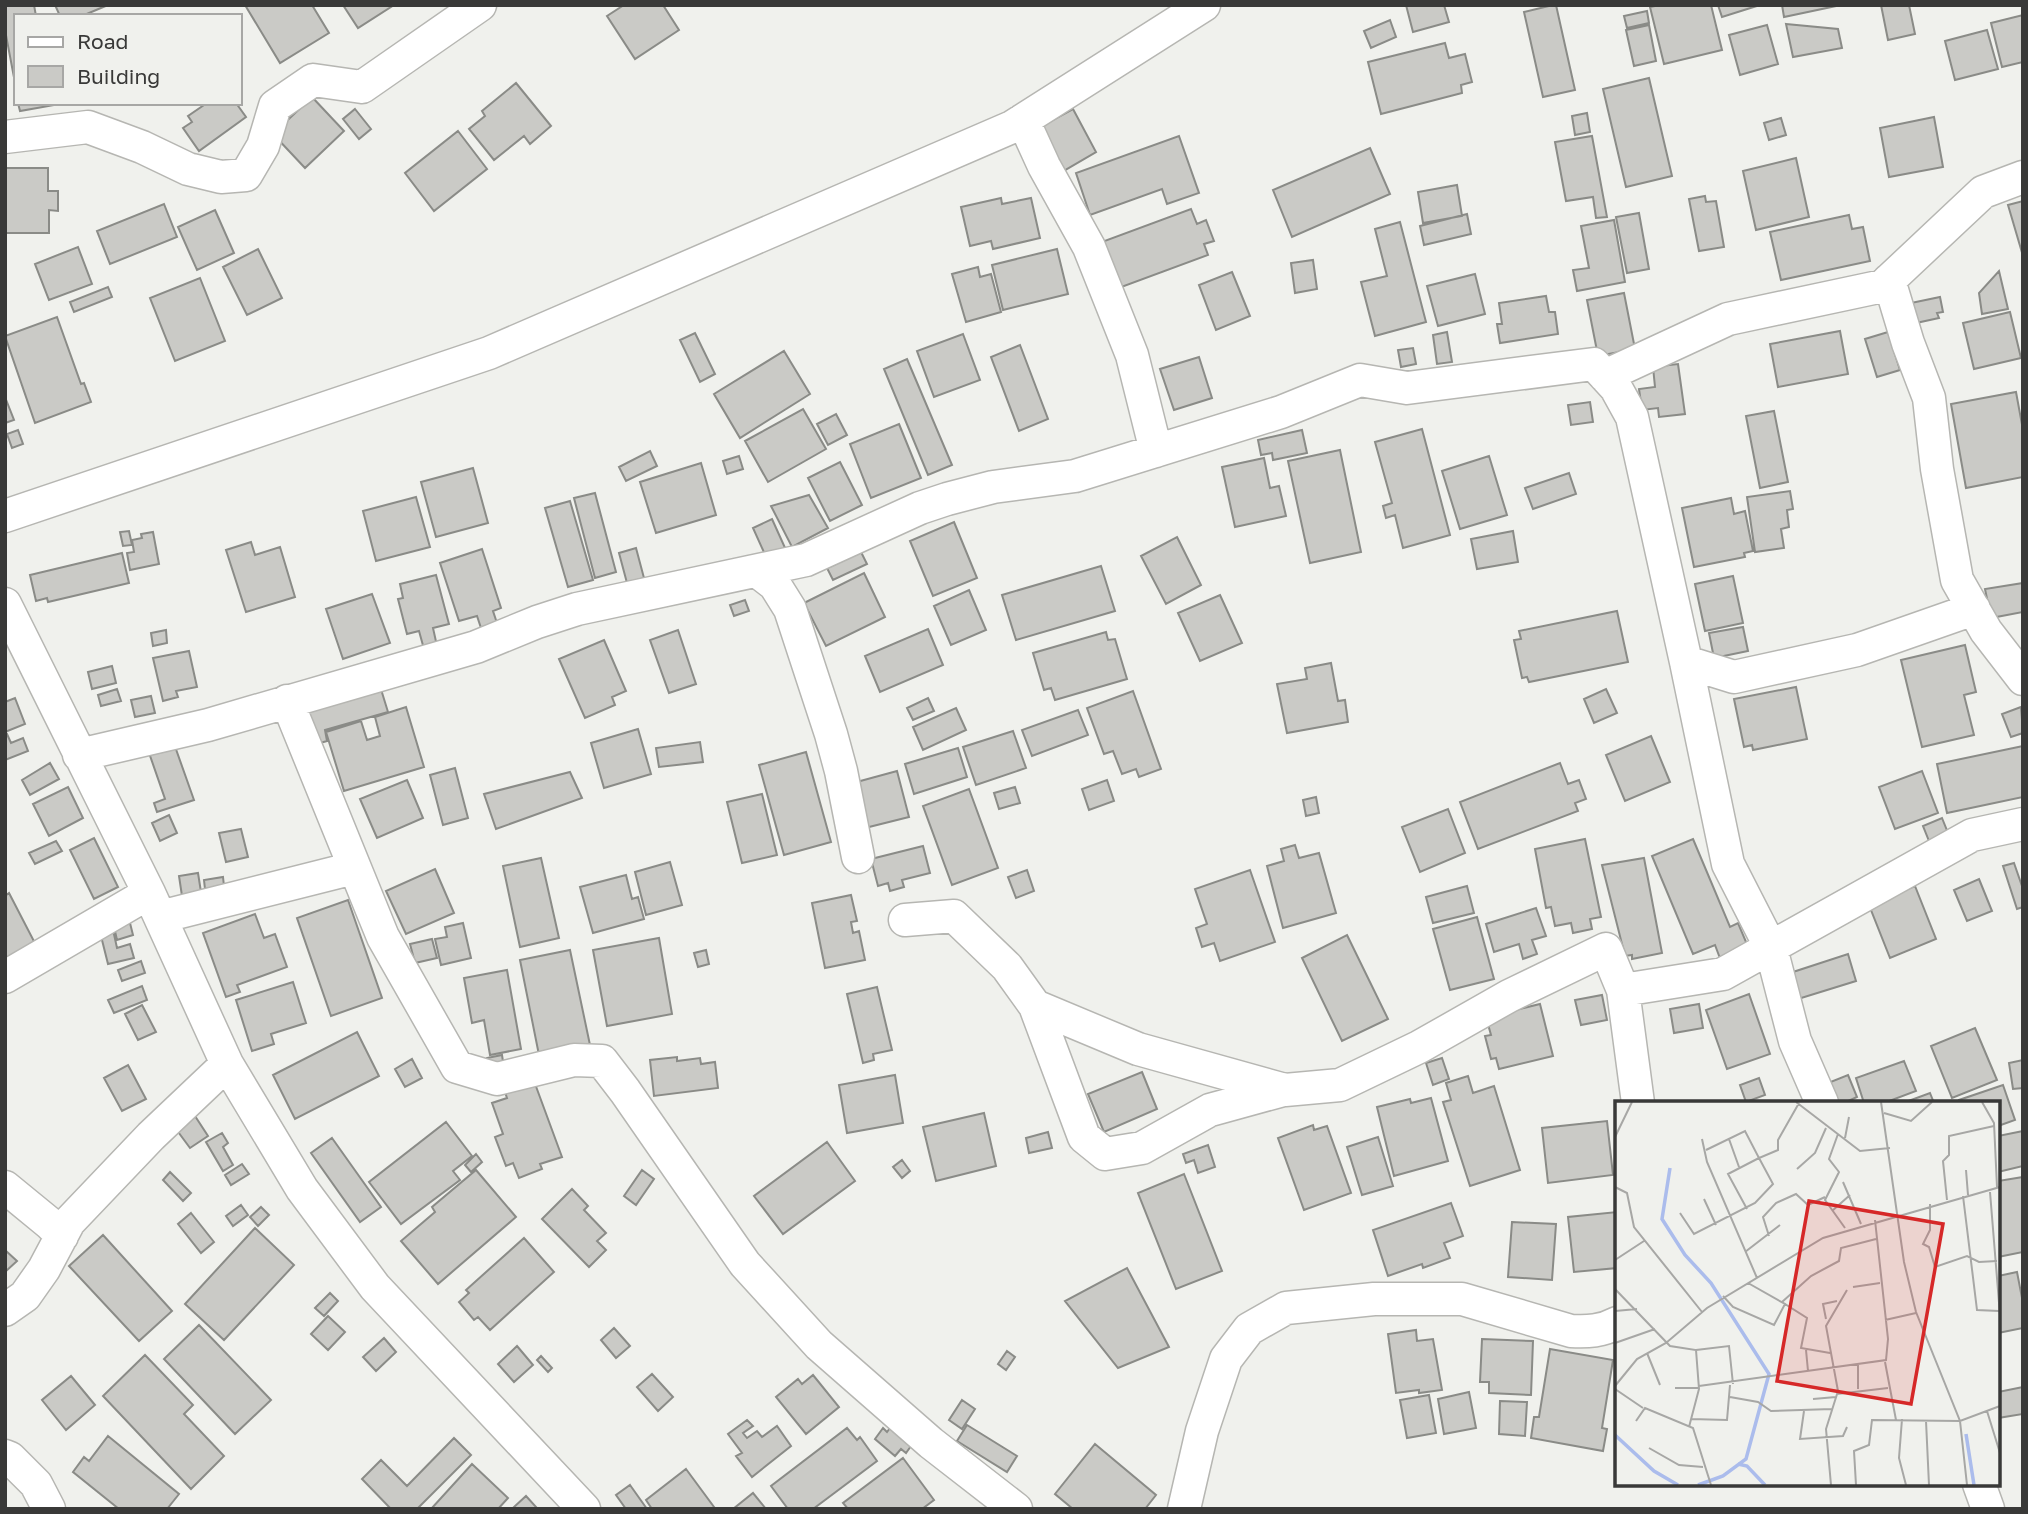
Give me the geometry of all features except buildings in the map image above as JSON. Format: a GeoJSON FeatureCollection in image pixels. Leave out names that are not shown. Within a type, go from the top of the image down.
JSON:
{"type":"FeatureCollection","features":[{"type":"Feature","properties":{"kind":"street"},"geometry":{"type":"LineString","coordinates":[[5,136],[88,127],[142,147],[188,169],[221,177],[246,175],[263,146],[275,106],[313,80],[362,87],[480,5]]}},
{"type":"Feature","properties":{"kind":"street"},"geometry":{"type":"LineString","coordinates":[[5,516],[489,353],[1012,127],[1204,5]]}},
{"type":"Feature","properties":{"kind":"street"},"geometry":{"type":"LineString","coordinates":[[1023,120],[1044,166],[1094,258],[1132,355],[1156,451]]}},
{"type":"Feature","properties":{"kind":"street"},"geometry":{"type":"LineString","coordinates":[[1605,376],[1728,319],[1884,286],[1983,192],[2023,177]]}},
{"type":"Feature","properties":{"kind":"street"},"geometry":{"type":"LineString","coordinates":[[1889,281],[1929,398],[1937,469],[1957,580],[1986,631],[2023,679]]}},
{"type":"Feature","properties":{"kind":"street"},"geometry":{"type":"LineString","coordinates":[[79,755],[208,725],[477,647],[576,609],[806,560],[920,508],[947,499],[993,487],[1075,476],[1281,412],[1360,380],[1407,388],[1594,364],[1616,388],[1632,417],[1728,864],[1771,948],[1795,1041],[1821,1101]]}},
{"type":"Feature","properties":{"kind":"street"},"geometry":{"type":"LineString","coordinates":[[757,571],[775,585],[790,609],[831,734],[858,858]]}},
{"type":"Feature","properties":{"kind":"street"},"geometry":{"type":"LineString","coordinates":[[5,604],[154,905],[227,1064],[302,1189],[375,1287],[584,1509]]}},
{"type":"Feature","properties":{"kind":"street"},"geometry":{"type":"LineString","coordinates":[[1686,662],[1734,677],[1857,650],[1974,609]]}},
{"type":"Feature","properties":{"kind":"street"},"geometry":{"type":"LineString","coordinates":[[287,702],[383,937],[457,1067],[497,1079],[574,1060],[602,1061],[745,1264],[819,1345],[932,1443],[1016,1509]]}},
{"type":"Feature","properties":{"kind":"street"},"geometry":{"type":"LineString","coordinates":[[1623,990],[1723,974],[1972,835],[2023,824]]}},
{"type":"Feature","properties":{"kind":"street"},"geometry":{"type":"LineString","coordinates":[[5,978],[154,905],[354,868]]}},
{"type":"Feature","properties":{"kind":"street"},"geometry":{"type":"LineString","coordinates":[[905,920],[954,916],[1007,967],[1035,1006],[1084,1137],[1105,1154],[1142,1148],[1210,1110],[1285,1090],[1340,1084],[1419,1047],[1509,996],[1606,949],[1623,990],[1638,1101]]}},
{"type":"Feature","properties":{"kind":"street"},"geometry":{"type":"LineString","coordinates":[[1035,1006],[1138,1049],[1285,1090]]}},
{"type":"Feature","properties":{"kind":"street"},"geometry":{"type":"LineString","coordinates":[[5,1310],[25,1296],[44,1269],[69,1222],[151,1136],[227,1064]]}},
{"type":"Feature","properties":{"kind":"street"},"geometry":{"type":"LineString","coordinates":[[5,1187],[62,1236]]}},
{"type":"Feature","properties":{"kind":"street"},"geometry":{"type":"LineString","coordinates":[[1184,1509],[1202,1431],[1226,1359],[1249,1329],[1286,1308],[1374,1299],[1462,1298],[1571,1331],[1604,1330],[1615,1323]]}},
{"type":"Feature","properties":{"kind":"street"},"geometry":{"type":"LineString","coordinates":[[5,1456],[36,1484],[49,1509]]}},
{"type":"Feature","properties":{"kind":"street"},"geometry":{"type":"LineString","coordinates":[[1980,1486],[1988,1509]]}}]}
